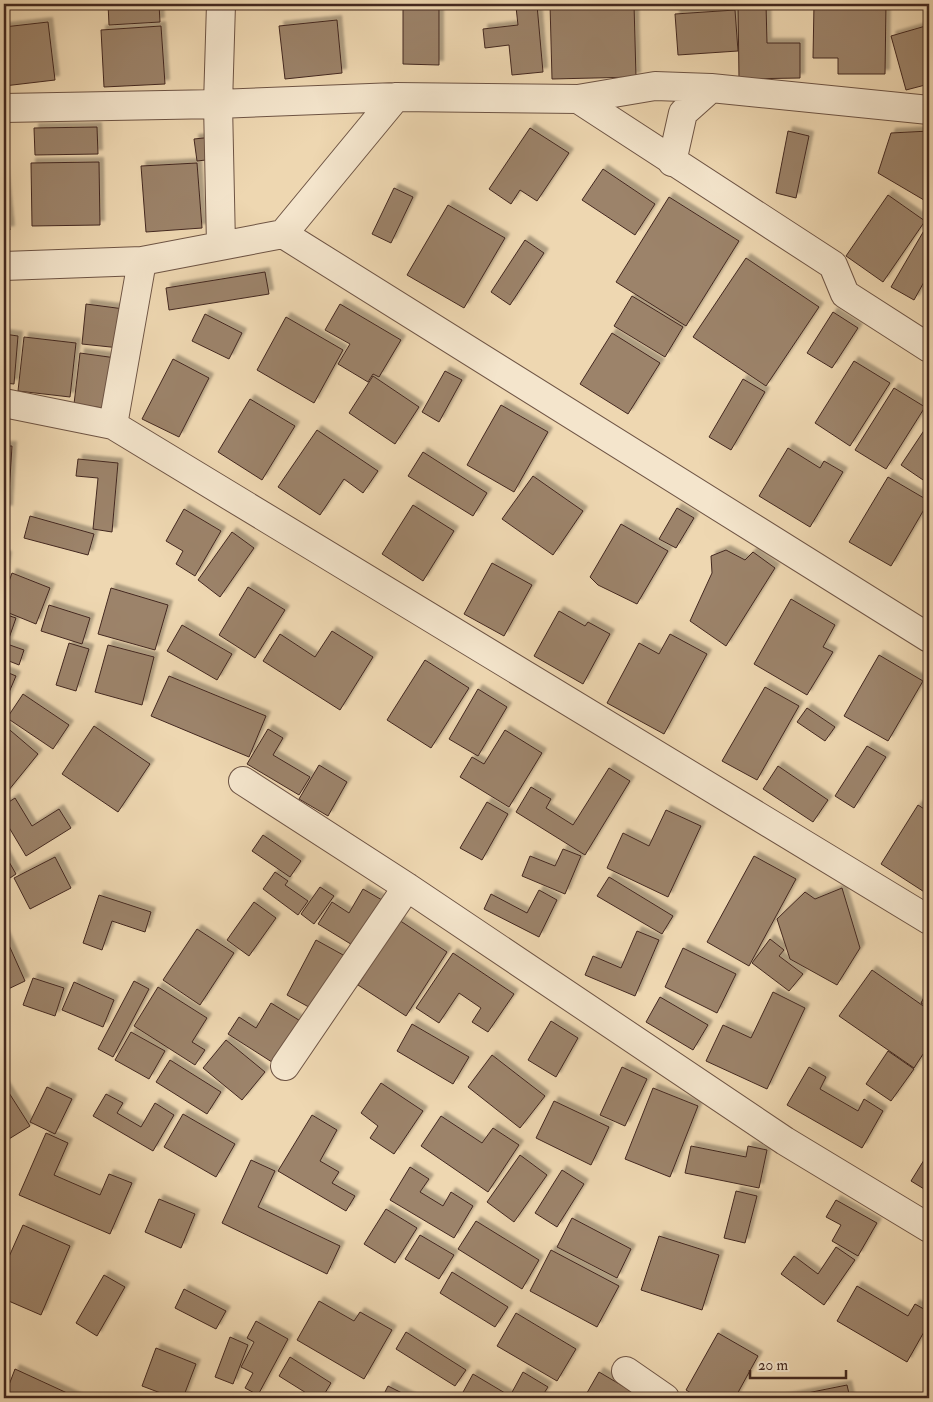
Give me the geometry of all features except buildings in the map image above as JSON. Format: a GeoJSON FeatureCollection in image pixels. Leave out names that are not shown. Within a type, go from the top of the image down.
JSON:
{"type":"FeatureCollection","features":[{"type":"Feature","properties":{"kind":"street"},"geometry":{"type":"LineString","coordinates":[[221,4],[218,104],[221,244]]}},
{"type":"Feature","properties":{"kind":"street"},"geometry":{"type":"LineString","coordinates":[[4,108],[218,104],[396,97],[578,99],[655,86],[711,88],[929,110]]}},
{"type":"Feature","properties":{"kind":"street"},"geometry":{"type":"LineString","coordinates":[[672,162],[683,114],[711,88]]}},
{"type":"Feature","properties":{"kind":"street"},"geometry":{"type":"LineString","coordinates":[[283,234],[396,97]]}},
{"type":"Feature","properties":{"kind":"street"},"geometry":{"type":"LineString","coordinates":[[578,99],[672,162],[833,265],[845,294],[929,348]]}},
{"type":"Feature","properties":{"kind":"street"},"geometry":{"type":"LineString","coordinates":[[4,266],[142,261],[221,244],[283,234],[929,638]]}},
{"type":"Feature","properties":{"kind":"street"},"geometry":{"type":"LineString","coordinates":[[112,425],[142,261]]}},
{"type":"Feature","properties":{"kind":"street"},"geometry":{"type":"LineString","coordinates":[[4,403],[112,425],[929,920]]}},
{"type":"Feature","properties":{"kind":"street"},"geometry":{"type":"LineString","coordinates":[[243,781],[407,887],[784,1141],[929,1228]]}},
{"type":"Feature","properties":{"kind":"street"},"geometry":{"type":"LineString","coordinates":[[285,1066],[407,887]]}},
{"type":"Feature","properties":{"kind":"street"},"geometry":{"type":"LineString","coordinates":[[626,1371],[665,1398]]}}]}
